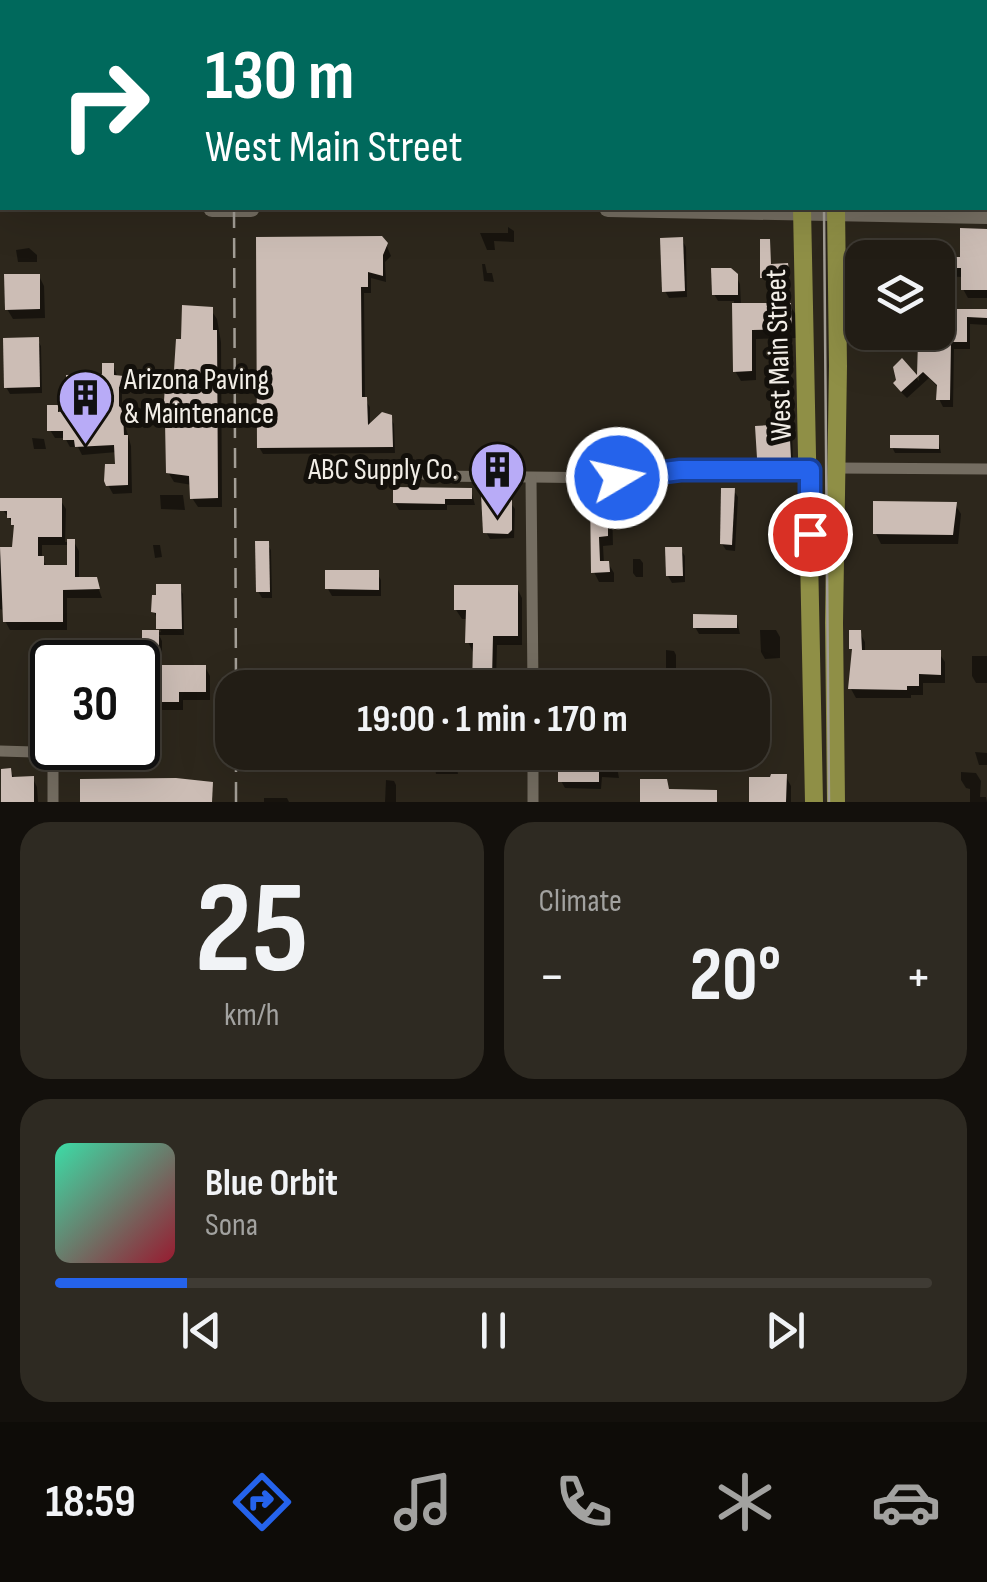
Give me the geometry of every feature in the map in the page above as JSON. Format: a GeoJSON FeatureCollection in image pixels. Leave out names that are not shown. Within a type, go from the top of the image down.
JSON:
{"type":"FeatureCollection","features":[{"type":"Feature","properties":{"kind":"main road"},"geometry":{"type":"LineString","coordinates":[[749,210],[987,215]]}},
{"type":"Feature","properties":{"kind":"main road","name":"West Main Street"},"geometry":{"type":"LineString","coordinates":[[819,211],[837,468],[836,802]]}},
{"type":"Feature","properties":{"kind":"main road","name":"West Main Street"},"geometry":{"type":"LineString","coordinates":[[814,802],[810,470],[819,211]]}},
{"type":"Feature","properties":{"kind":"street"},"geometry":{"type":"LineString","coordinates":[[837,468],[987,469]]}},
{"type":"Feature","properties":{"kind":"street"},"geometry":{"type":"LineString","coordinates":[[407,469],[430,476],[531,478],[617,478],[680,470],[810,470]]}},
{"type":"Feature","properties":{"kind":"street"},"geometry":{"type":"LineString","coordinates":[[531,478],[532,670]]}},
{"type":"Feature","properties":{"kind":"street"},"geometry":{"type":"LineString","coordinates":[[0,752],[34,752],[47,757],[53,770],[54,802]]}},
{"type":"Feature","properties":{"kind":"street"},"geometry":{"type":"LineString","coordinates":[[533,802],[534,770]]}},
{"type":"Feature","properties":{"kind":"building"},"geometry":{"type":"Polygon","coordinates":[[[960,228],[987,229],[987,290],[961,290],[961,268],[955,268],[955,257],[960,257],[960,228]]]}},
{"type":"Feature","properties":{"kind":"building"},"geometry":{"type":"Polygon","coordinates":[[[382,236],[388,243],[383,255],[383,276],[368,272],[368,287],[361,287],[362,397],[367,397],[368,425],[382,412],[392,415],[393,447],[257,448],[256,237],[382,236]]]}},
{"type":"Feature","properties":{"kind":"building"},"geometry":{"type":"Polygon","coordinates":[[[683,237],[685,291],[662,292],[660,238],[683,237]]]}},
{"type":"Feature","properties":{"kind":"building"},"geometry":{"type":"Polygon","coordinates":[[[760,239],[770,239],[771,264],[788,263],[789,271],[771,272],[771,278],[760,278],[760,239]]]}},
{"type":"Feature","properties":{"kind":"building"},"geometry":{"type":"Polygon","coordinates":[[[711,268],[731,268],[738,274],[738,295],[712,295],[711,268]]]}},
{"type":"Feature","properties":{"kind":"building"},"geometry":{"type":"Polygon","coordinates":[[[4,274],[40,274],[40,309],[5,310],[4,274]]]}},
{"type":"Feature","properties":{"kind":"building"},"geometry":{"type":"Polygon","coordinates":[[[732,303],[791,303],[792,329],[752,330],[752,371],[733,372],[732,303]]]}},
{"type":"Feature","properties":{"kind":"building"},"geometry":{"type":"Polygon","coordinates":[[[182,305],[213,307],[213,330],[217,330],[218,498],[190,499],[189,476],[166,473],[165,422],[159,422],[158,402],[164,401],[166,370],[174,370],[176,339],[181,339],[182,305]]]}},
{"type":"Feature","properties":{"kind":"building"},"geometry":{"type":"Polygon","coordinates":[[[955,309],[987,309],[987,318],[967,317],[967,342],[955,342],[955,309]]]}},
{"type":"Feature","properties":{"kind":"building"},"geometry":{"type":"Polygon","coordinates":[[[39,337],[40,387],[4,388],[3,338],[39,337]]]}},
{"type":"Feature","properties":{"kind":"building"},"geometry":{"type":"Polygon","coordinates":[[[918,350],[951,350],[950,400],[936,400],[937,385],[923,372],[901,392],[893,383],[893,367],[902,358],[917,375],[918,350]]]}},
{"type":"Feature","properties":{"kind":"building"},"geometry":{"type":"Polygon","coordinates":[[[102,363],[114,363],[114,375],[124,376],[124,386],[119,387],[119,406],[123,410],[124,435],[128,435],[128,485],[106,486],[104,481],[105,464],[115,464],[114,445],[75,447],[74,440],[63,440],[63,431],[47,431],[47,405],[58,405],[58,412],[79,409],[77,394],[66,395],[66,375],[102,374],[102,363]]]}},
{"type":"Feature","properties":{"kind":"building"},"geometry":{"type":"Polygon","coordinates":[[[771,419],[789,419],[791,459],[757,458],[755,426],[771,425],[771,419]]]}},
{"type":"Feature","properties":{"kind":"building"},"geometry":{"type":"Polygon","coordinates":[[[890,435],[939,435],[939,449],[890,448],[890,435]]]}},
{"type":"Feature","properties":{"kind":"building"},"geometry":{"type":"Polygon","coordinates":[[[393,487],[472,488],[472,499],[445,499],[445,504],[393,503],[393,487]]]}},
{"type":"Feature","properties":{"kind":"building"},"geometry":{"type":"Polygon","coordinates":[[[721,488],[735,488],[732,545],[720,544],[721,488]]]}},
{"type":"Feature","properties":{"kind":"building"},"geometry":{"type":"Polygon","coordinates":[[[608,490],[608,536],[599,537],[600,561],[609,561],[610,572],[591,573],[590,491],[608,490]]]}},
{"type":"Feature","properties":{"kind":"building","name":"ABC Supply Co."},"geometry":{"type":"Polygon","coordinates":[[[481,494],[507,494],[512,500],[512,530],[508,534],[483,533],[481,494]]]}},
{"type":"Feature","properties":{"kind":"building"},"geometry":{"type":"Polygon","coordinates":[[[0,498],[62,498],[62,537],[38,537],[38,556],[44,556],[44,565],[67,565],[67,539],[75,539],[75,577],[97,577],[100,589],[63,590],[63,622],[3,622],[0,547],[12,547],[14,525],[7,518],[7,511],[0,511],[0,498]]]}},
{"type":"Feature","properties":{"kind":"building"},"geometry":{"type":"Polygon","coordinates":[[[873,501],[957,502],[953,535],[873,534],[873,501]]]}},
{"type":"Feature","properties":{"kind":"building"},"geometry":{"type":"Polygon","coordinates":[[[255,541],[269,541],[270,592],[256,592],[255,541]]]}},
{"type":"Feature","properties":{"kind":"building"},"geometry":{"type":"Polygon","coordinates":[[[665,547],[682,547],[683,576],[666,576],[665,547]]]}},
{"type":"Feature","properties":{"kind":"building"},"geometry":{"type":"Polygon","coordinates":[[[325,570],[379,570],[379,590],[325,589],[325,570]]]}},
{"type":"Feature","properties":{"kind":"building"},"geometry":{"type":"Polygon","coordinates":[[[156,584],[181,584],[182,629],[156,629],[156,613],[151,612],[156,584]]]}},
{"type":"Feature","properties":{"kind":"building"},"geometry":{"type":"Polygon","coordinates":[[[454,585],[518,585],[518,636],[493,636],[492,670],[472,670],[473,643],[465,643],[466,610],[454,610],[454,585]]]}},
{"type":"Feature","properties":{"kind":"building"},"geometry":{"type":"Polygon","coordinates":[[[693,614],[737,615],[737,628],[693,628],[693,614]]]}},
{"type":"Feature","properties":{"kind":"building"},"geometry":{"type":"Polygon","coordinates":[[[142,630],[159,630],[159,640],[142,640],[142,630]]]}},
{"type":"Feature","properties":{"kind":"building"},"geometry":{"type":"Polygon","coordinates":[[[849,630],[861,630],[862,650],[941,650],[941,675],[919,674],[919,686],[907,686],[907,690],[848,689],[852,649],[849,630]]]}},
{"type":"Feature","properties":{"kind":"building"},"geometry":{"type":"Polygon","coordinates":[[[160,665],[206,665],[206,692],[179,692],[179,702],[160,702],[160,665]]]}},
{"type":"Feature","properties":{"kind":"building"},"geometry":{"type":"Polygon","coordinates":[[[11,768],[12,777],[34,776],[34,802],[1,802],[1,769],[11,768]]]}},
{"type":"Feature","properties":{"kind":"building"},"geometry":{"type":"Polygon","coordinates":[[[558,770],[617,770],[599,771],[599,782],[558,782],[558,770]]]}},
{"type":"Feature","properties":{"kind":"building"},"geometry":{"type":"Polygon","coordinates":[[[787,774],[786,802],[749,802],[749,777],[787,774]]]}},
{"type":"Feature","properties":{"kind":"building"},"geometry":{"type":"Polygon","coordinates":[[[176,778],[213,782],[212,802],[80,802],[80,779],[176,778]]]}},
{"type":"Feature","properties":{"kind":"building"},"geometry":{"type":"Polygon","coordinates":[[[640,779],[667,779],[669,789],[717,790],[717,802],[640,802],[640,779]]]}},
{"type":"Feature","properties":{"kind":"tram line"},"geometry":{"type":"LineString","coordinates":[[824,210],[829,802]]}},
{"type":"Feature","properties":{"kind":"railway"},"geometry":{"type":"LineString","coordinates":[[234,210],[236,670]]}},
{"type":"Feature","properties":{"kind":"railway"},"geometry":{"type":"LineString","coordinates":[[236,770],[236,802]]}},
{"type":"Feature","properties":{"kind":"place","name":"Arizona Paving & Maintenance"},"geometry":{"type":"Point","coordinates":[85,446]}},
{"type":"Feature","properties":{"kind":"place","name":"ABC Supply Co."},"geometry":{"type":"Point","coordinates":[497,519]}},
{"type":"Feature","properties":{"kind":"route"},"geometry":{"type":"LineString","coordinates":[[617,478],[680,470],[810,470],[810,534]]}}]}
